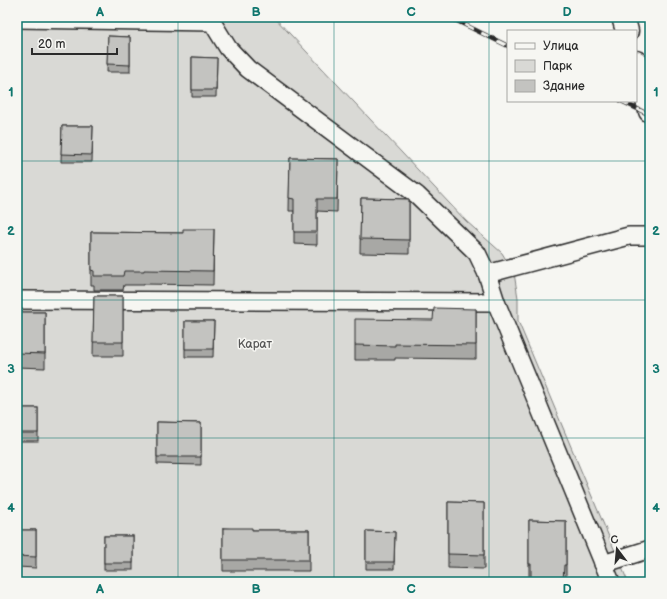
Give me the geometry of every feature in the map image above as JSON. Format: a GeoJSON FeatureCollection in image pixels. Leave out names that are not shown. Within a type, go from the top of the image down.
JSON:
{"type":"FeatureCollection","features":[{"type":"Feature","properties":{"kind":"street"},"geometry":{"type":"LineString","coordinates":[[623,17],[627,30]]}},
{"type":"Feature","properties":{"kind":"street"},"geometry":{"type":"LineString","coordinates":[[637,66],[650,111]]}},
{"type":"Feature","properties":{"kind":"lane"},"geometry":{"type":"LineString","coordinates":[[17,19],[211,20],[228,48],[248,69],[417,195],[477,253],[487,274],[496,302],[611,582]]}},
{"type":"Feature","properties":{"kind":"lane"},"geometry":{"type":"LineString","coordinates":[[487,274],[629,236],[650,236]]}},
{"type":"Feature","properties":{"kind":"lane"},"geometry":{"type":"LineString","coordinates":[[17,300],[496,302]]}},
{"type":"Feature","properties":{"kind":"lane"},"geometry":{"type":"LineString","coordinates":[[604,564],[650,549]]}},
{"type":"Feature","properties":{"kind":"green space","name":"Карат"},"geometry":{"type":"Polygon","coordinates":[[[17,17],[274,17],[466,221],[502,253],[514,273],[518,298],[518,321],[628,582],[17,582],[17,17]]]}},
{"type":"Feature","properties":{"kind":"building"},"geometry":{"type":"Polygon","coordinates":[[[108,36],[130,37],[130,65],[107,64],[108,36]]]}},
{"type":"Feature","properties":{"kind":"building"},"geometry":{"type":"Polygon","coordinates":[[[192,57],[217,58],[216,90],[192,90],[192,57]]]}},
{"type":"Feature","properties":{"kind":"building"},"geometry":{"type":"Polygon","coordinates":[[[62,126],[93,126],[92,155],[61,154],[62,126]]]}},
{"type":"Feature","properties":{"kind":"building"},"geometry":{"type":"Polygon","coordinates":[[[290,158],[338,159],[337,199],[317,199],[317,232],[294,232],[294,199],[289,198],[290,158]]]}},
{"type":"Feature","properties":{"kind":"building"},"geometry":{"type":"Polygon","coordinates":[[[361,198],[409,199],[409,240],[360,239],[361,198]]]}},
{"type":"Feature","properties":{"kind":"building"},"geometry":{"type":"Polygon","coordinates":[[[183,229],[214,229],[213,271],[144,270],[124,271],[123,276],[94,276],[94,271],[91,270],[91,232],[183,233],[183,229]]]}},
{"type":"Feature","properties":{"kind":"building"},"geometry":{"type":"Polygon","coordinates":[[[94,296],[123,296],[123,342],[93,342],[94,296]]]}},
{"type":"Feature","properties":{"kind":"building"},"geometry":{"type":"Polygon","coordinates":[[[434,308],[476,309],[476,345],[355,345],[355,319],[433,320],[434,308]]]}},
{"type":"Feature","properties":{"kind":"building"},"geometry":{"type":"Polygon","coordinates":[[[17,312],[45,312],[45,354],[17,353],[17,312]]]}},
{"type":"Feature","properties":{"kind":"building"},"geometry":{"type":"Polygon","coordinates":[[[185,321],[214,321],[213,349],[185,349],[185,321]]]}},
{"type":"Feature","properties":{"kind":"building"},"geometry":{"type":"Polygon","coordinates":[[[17,408],[38,408],[38,433],[17,433],[17,408]]]}},
{"type":"Feature","properties":{"kind":"building"},"geometry":{"type":"Polygon","coordinates":[[[157,422],[201,423],[201,457],[157,457],[157,422]]]}},
{"type":"Feature","properties":{"kind":"building"},"geometry":{"type":"Polygon","coordinates":[[[448,502],[484,503],[484,555],[448,554],[448,502]]]}},
{"type":"Feature","properties":{"kind":"building"},"geometry":{"type":"Polygon","coordinates":[[[529,520],[566,521],[566,565],[564,565],[563,582],[531,582],[531,564],[529,564],[529,520]]]}},
{"type":"Feature","properties":{"kind":"building"},"geometry":{"type":"Polygon","coordinates":[[[223,528],[252,528],[252,530],[309,530],[309,560],[223,560],[223,528]]]}},
{"type":"Feature","properties":{"kind":"building"},"geometry":{"type":"Polygon","coordinates":[[[17,530],[36,530],[36,557],[17,556],[17,530]]]}},
{"type":"Feature","properties":{"kind":"building"},"geometry":{"type":"Polygon","coordinates":[[[366,531],[395,532],[394,562],[366,562],[366,531]]]}},
{"type":"Feature","properties":{"kind":"building"},"geometry":{"type":"Polygon","coordinates":[[[104,536],[133,536],[133,563],[104,563],[104,536]]]}},
{"type":"Feature","properties":{"kind":"railway"},"geometry":{"type":"LineString","coordinates":[[449,17],[507,46]]}},
{"type":"Feature","properties":{"kind":"railway"},"geometry":{"type":"LineString","coordinates":[[623,102],[650,115]]}}]}
